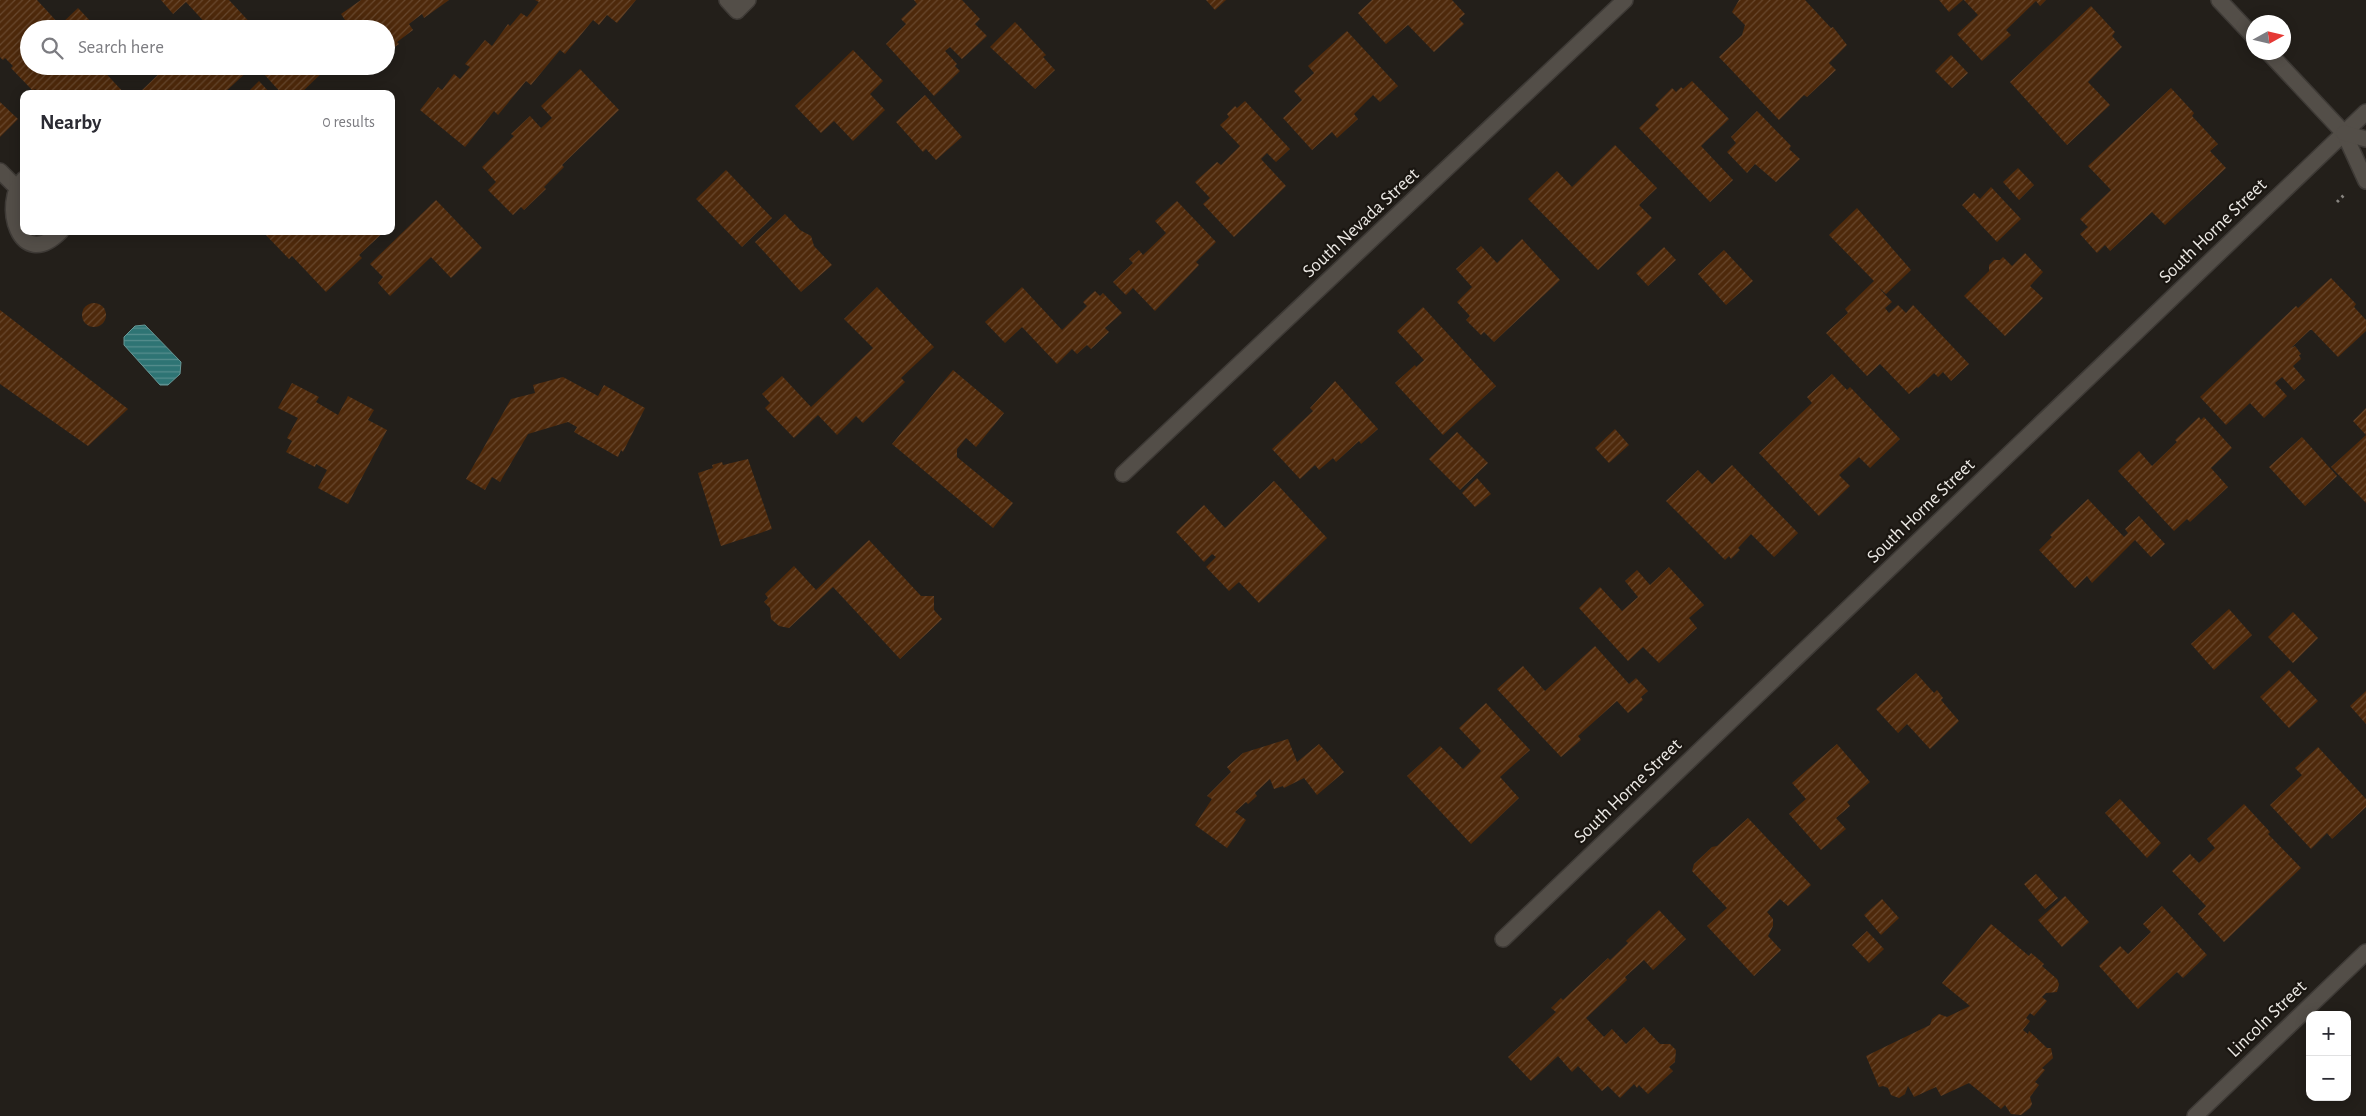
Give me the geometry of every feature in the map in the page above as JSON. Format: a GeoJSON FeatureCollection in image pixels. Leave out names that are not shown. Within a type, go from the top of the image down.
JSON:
{"type":"FeatureCollection","features":[{"type":"Feature","properties":{"kind":"street"},"geometry":{"type":"LineString","coordinates":[[732,5],[748,0]]}},
{"type":"Feature","properties":{"kind":"street","name":"South Nevada Street"},"geometry":{"type":"LineString","coordinates":[[1124,474],[1625,0]]}},
{"type":"Feature","properties":{"kind":"street"},"geometry":{"type":"LineString","coordinates":[[2219,0],[2246,29]]}},
{"type":"Feature","properties":{"kind":"street"},"geometry":{"type":"LineString","coordinates":[[2276,60],[2344,133],[2366,181]]}},
{"type":"Feature","properties":{"kind":"street","name":"South Horne Street"},"geometry":{"type":"LineString","coordinates":[[1503,939],[2366,112]]}},
{"type":"Feature","properties":{"kind":"street"},"geometry":{"type":"LineString","coordinates":[[2344,133],[2366,140]]}},
{"type":"Feature","properties":{"kind":"street"},"geometry":{"type":"LineString","coordinates":[[0,171],[18,182],[3,198],[0,215],[3,226],[11,236],[20,242],[32,245],[43,244],[54,239],[58,235]]}},
{"type":"Feature","properties":{"kind":"street","name":"Lincoln Street"},"geometry":{"type":"LineString","coordinates":[[2195,1116],[2366,952]]}},
{"type":"Feature","properties":{"kind":"water"},"geometry":{"type":"Polygon","coordinates":[[[145,325],[181,362],[180,374],[168,385],[160,385],[124,345],[124,337],[135,326],[145,325]]]}},
{"type":"Feature","properties":{"kind":"building"},"geometry":{"type":"Polygon","coordinates":[[[0,0],[37,0],[55,20],[20,20],[20,75],[107,75],[121,90],[32,90],[11,68],[13,66],[5,58],[3,60],[0,57],[0,0]]]}},
{"type":"Feature","properties":{"kind":"building"},"geometry":{"type":"Polygon","coordinates":[[[161,0],[229,0],[248,20],[203,20],[186,2],[173,14],[161,0]]]}},
{"type":"Feature","properties":{"kind":"building"},"geometry":{"type":"Polygon","coordinates":[[[361,0],[449,0],[424,18],[422,14],[409,24],[413,30],[397,42],[399,44],[395,47],[395,20],[345,20],[341,14],[361,0]]]}},
{"type":"Feature","properties":{"kind":"building"},"geometry":{"type":"Polygon","coordinates":[[[535,0],[636,0],[617,23],[607,15],[599,25],[593,20],[565,54],[560,50],[531,85],[526,81],[498,115],[494,111],[465,147],[420,110],[438,87],[442,90],[454,74],[460,79],[470,67],[465,64],[485,40],[492,46],[508,24],[510,26],[521,13],[527,17],[539,2],[535,0]]]}},
{"type":"Feature","properties":{"kind":"building"},"geometry":{"type":"Polygon","coordinates":[[[914,0],[962,0],[980,19],[975,24],[987,36],[962,59],[950,47],[945,51],[957,64],[955,66],[960,71],[934,96],[886,44],[906,24],[901,19],[917,4],[914,0]]]}},
{"type":"Feature","properties":{"kind":"building"},"geometry":{"type":"Polygon","coordinates":[[[1206,0],[1226,0],[1215,10],[1206,0]]]}},
{"type":"Feature","properties":{"kind":"building"},"geometry":{"type":"Polygon","coordinates":[[[1372,0],[1452,0],[1465,14],[1459,19],[1464,24],[1434,52],[1408,25],[1386,44],[1358,13],[1372,0]]]}},
{"type":"Feature","properties":{"kind":"building"},"geometry":{"type":"Polygon","coordinates":[[[1739,0],[1805,0],[1831,28],[1833,27],[1847,45],[1829,63],[1836,70],[1807,97],[1804,95],[1779,120],[1719,57],[1742,35],[1745,25],[1732,12],[1739,0]]]}},
{"type":"Feature","properties":{"kind":"building"},"geometry":{"type":"Polygon","coordinates":[[[1939,0],[1963,0],[1949,12],[1939,0]]]}},
{"type":"Feature","properties":{"kind":"building"},"geometry":{"type":"Polygon","coordinates":[[[1964,0],[2046,0],[2040,6],[2036,1],[2006,30],[2011,35],[1982,61],[1957,34],[1978,15],[1964,0]]]}},
{"type":"Feature","properties":{"kind":"building"},"geometry":{"type":"Polygon","coordinates":[[[2091,6],[2115,32],[2112,36],[2122,47],[2088,82],[2110,105],[2067,145],[2010,82],[2091,6]]]}},
{"type":"Feature","properties":{"kind":"building"},"geometry":{"type":"Polygon","coordinates":[[[78,8],[89,20],[65,20],[78,8]]]}},
{"type":"Feature","properties":{"kind":"building"},"geometry":{"type":"Polygon","coordinates":[[[1015,22],[1046,55],[1043,57],[1055,70],[1035,89],[990,47],[1015,22]]]}},
{"type":"Feature","properties":{"kind":"building"},"geometry":{"type":"Polygon","coordinates":[[[1347,31],[1398,86],[1380,102],[1373,95],[1354,114],[1358,119],[1337,138],[1332,132],[1312,150],[1283,118],[1302,100],[1294,91],[1314,73],[1308,66],[1347,31]]]}},
{"type":"Feature","properties":{"kind":"building"},"geometry":{"type":"Polygon","coordinates":[[[853,50],[883,81],[870,94],[885,110],[853,141],[834,121],[821,133],[795,106],[853,50]]]}},
{"type":"Feature","properties":{"kind":"building"},"geometry":{"type":"Polygon","coordinates":[[[1951,55],[1968,73],[1952,88],[1935,71],[1951,55]]]}},
{"type":"Feature","properties":{"kind":"building"},"geometry":{"type":"Polygon","coordinates":[[[580,69],[619,110],[562,165],[564,167],[544,187],[546,189],[524,210],[521,207],[513,215],[488,190],[496,182],[482,167],[514,136],[511,134],[530,116],[541,128],[552,118],[541,106],[580,69]]]}},
{"type":"Feature","properties":{"kind":"building"},"geometry":{"type":"Polygon","coordinates":[[[158,75],[244,75],[227,90],[142,90],[158,75]]]}},
{"type":"Feature","properties":{"kind":"building"},"geometry":{"type":"Polygon","coordinates":[[[265,75],[320,75],[304,90],[278,90],[265,75]]]}},
{"type":"Feature","properties":{"kind":"building"},"geometry":{"type":"Polygon","coordinates":[[[259,81],[267,90],[250,90],[259,81]]]}},
{"type":"Feature","properties":{"kind":"building"},"geometry":{"type":"Polygon","coordinates":[[[1692,81],[1729,119],[1701,146],[1733,180],[1710,202],[1639,128],[1659,109],[1655,105],[1672,88],[1676,92],[1692,81]]]}},
{"type":"Feature","properties":{"kind":"building"},"geometry":{"type":"Polygon","coordinates":[[[2171,88],[2194,113],[2192,116],[2218,144],[2210,151],[2226,168],[2165,225],[2152,212],[2110,251],[2105,245],[2097,253],[2080,234],[2088,227],[2080,219],[2111,190],[2088,166],[2171,88]]]}},
{"type":"Feature","properties":{"kind":"building"},"geometry":{"type":"Polygon","coordinates":[[[925,95],[962,137],[936,160],[926,149],[923,152],[896,122],[925,95]]]}},
{"type":"Feature","properties":{"kind":"building"},"geometry":{"type":"Polygon","coordinates":[[[1245,101],[1290,149],[1276,162],[1267,153],[1261,159],[1286,186],[1234,237],[1203,204],[1210,198],[1195,182],[1217,162],[1221,165],[1240,146],[1220,125],[1229,117],[1227,114],[1235,106],[1237,108],[1245,101]]]}},
{"type":"Feature","properties":{"kind":"building"},"geometry":{"type":"Polygon","coordinates":[[[0,102],[18,119],[0,137],[0,102]]]}},
{"type":"Feature","properties":{"kind":"building"},"geometry":{"type":"Polygon","coordinates":[[[1757,111],[1791,146],[1789,149],[1800,159],[1776,182],[1755,164],[1747,173],[1727,152],[1736,143],[1731,137],[1757,111]]]}},
{"type":"Feature","properties":{"kind":"building"},"geometry":{"type":"Polygon","coordinates":[[[1615,145],[1657,188],[1639,205],[1652,218],[1598,270],[1528,199],[1557,171],[1572,187],[1615,145]]]}},
{"type":"Feature","properties":{"kind":"building"},"geometry":{"type":"Polygon","coordinates":[[[2018,168],[2034,185],[2019,200],[2003,182],[2018,168]]]}},
{"type":"Feature","properties":{"kind":"building"},"geometry":{"type":"Polygon","coordinates":[[[726,170],[772,218],[742,247],[696,199],[726,170]]]}},
{"type":"Feature","properties":{"kind":"building"},"geometry":{"type":"Polygon","coordinates":[[[1991,187],[2021,219],[1997,242],[1962,205],[1974,193],[1980,199],[1991,187]]]}},
{"type":"Feature","properties":{"kind":"building"},"geometry":{"type":"Polygon","coordinates":[[[436,200],[482,248],[451,278],[431,257],[390,296],[378,283],[383,277],[370,264],[436,200]]]}},
{"type":"Feature","properties":{"kind":"building"},"geometry":{"type":"Polygon","coordinates":[[[1177,201],[1216,242],[1196,262],[1199,265],[1155,311],[1133,288],[1126,295],[1113,282],[1133,263],[1129,259],[1139,250],[1143,255],[1166,233],[1155,221],[1177,201]]]}},
{"type":"Feature","properties":{"kind":"building"},"geometry":{"type":"Polygon","coordinates":[[[1857,208],[1911,270],[1886,294],[1878,287],[1892,302],[1885,308],[1889,313],[1898,305],[1906,313],[1913,305],[1969,364],[1951,381],[1943,372],[1938,377],[1934,373],[1909,394],[1880,364],[1867,376],[1826,333],[1848,313],[1845,309],[1874,281],[1829,235],[1857,208]]]}},
{"type":"Feature","properties":{"kind":"building"},"geometry":{"type":"Polygon","coordinates":[[[785,214],[800,230],[811,236],[814,246],[832,265],[801,292],[755,242],[785,214]]]}},
{"type":"Feature","properties":{"kind":"building"},"geometry":{"type":"Polygon","coordinates":[[[266,235],[381,235],[359,255],[362,258],[326,292],[292,256],[289,259],[266,235]]]}},
{"type":"Feature","properties":{"kind":"building"},"geometry":{"type":"Polygon","coordinates":[[[1522,239],[1560,280],[1494,342],[1484,332],[1481,335],[1466,320],[1470,316],[1457,302],[1472,287],[1456,269],[1481,246],[1497,263],[1522,239]]]}},
{"type":"Feature","properties":{"kind":"building"},"geometry":{"type":"Polygon","coordinates":[[[1664,247],[1676,260],[1648,286],[1636,273],[1664,247]]]}},
{"type":"Feature","properties":{"kind":"building"},"geometry":{"type":"Polygon","coordinates":[[[1724,250],[1753,281],[1726,305],[1698,274],[1724,250]]]}},
{"type":"Feature","properties":{"kind":"building"},"geometry":{"type":"Polygon","coordinates":[[[2025,253],[2043,272],[2030,286],[2043,298],[2005,336],[1964,296],[1989,271],[1989,265],[1994,260],[2000,260],[2003,257],[2012,266],[2025,253]]]}},
{"type":"Feature","properties":{"kind":"building"},"geometry":{"type":"Polygon","coordinates":[[[2331,278],[2356,304],[2354,307],[2366,320],[2366,331],[2338,357],[2310,330],[2291,348],[2295,346],[2301,354],[2299,355],[2301,359],[2293,366],[2305,380],[2294,390],[2282,377],[2275,383],[2287,396],[2264,418],[2250,403],[2226,425],[2200,397],[2296,306],[2298,308],[2331,278]]]}},
{"type":"Feature","properties":{"kind":"building"},"geometry":{"type":"Polygon","coordinates":[[[877,287],[934,347],[901,378],[905,382],[863,423],[856,416],[837,435],[818,415],[794,438],[765,408],[770,403],[762,394],[782,376],[811,407],[873,348],[844,319],[877,287]]]}},
{"type":"Feature","properties":{"kind":"building"},"geometry":{"type":"Polygon","coordinates":[[[1022,287],[1062,330],[1087,306],[1083,302],[1095,291],[1100,296],[1103,293],[1122,313],[1105,328],[1109,332],[1091,349],[1087,345],[1077,354],[1072,349],[1057,364],[1022,327],[1005,343],[985,322],[1022,287]]]}},
{"type":"Feature","properties":{"kind":"building"},"geometry":{"type":"Polygon","coordinates":[[[94,303],[102,307],[106,315],[102,323],[94,327],[86,323],[82,315],[86,307],[94,303]]]}},
{"type":"Feature","properties":{"kind":"building"},"geometry":{"type":"Polygon","coordinates":[[[1423,307],[1496,386],[1443,435],[1395,383],[1415,365],[1416,367],[1424,360],[1397,331],[1423,307]]]}},
{"type":"Feature","properties":{"kind":"building"},"geometry":{"type":"Polygon","coordinates":[[[0,310],[128,409],[88,446],[0,384],[0,310]]]}},
{"type":"Feature","properties":{"kind":"building"},"geometry":{"type":"Polygon","coordinates":[[[953,370],[1004,413],[976,447],[966,438],[957,449],[957,457],[1013,503],[993,528],[892,444],[953,370]]]}},
{"type":"Feature","properties":{"kind":"building"},"geometry":{"type":"Polygon","coordinates":[[[1832,374],[1847,390],[1850,387],[1900,439],[1870,468],[1859,457],[1839,475],[1850,486],[1819,516],[1759,453],[1812,403],[1807,397],[1832,374]]]}},
{"type":"Feature","properties":{"kind":"building"},"geometry":{"type":"Polygon","coordinates":[[[563,377],[598,396],[604,385],[645,408],[623,452],[621,450],[618,457],[574,432],[577,427],[568,422],[528,434],[500,482],[492,477],[485,490],[466,479],[511,399],[535,393],[533,385],[563,377]]]}},
{"type":"Feature","properties":{"kind":"building"},"geometry":{"type":"Polygon","coordinates":[[[1335,381],[1378,429],[1361,444],[1359,441],[1336,462],[1333,458],[1319,470],[1315,465],[1300,479],[1272,449],[1313,411],[1310,408],[1335,381]]]}},
{"type":"Feature","properties":{"kind":"building"},"geometry":{"type":"Polygon","coordinates":[[[292,383],[319,397],[316,402],[338,415],[348,396],[374,410],[368,420],[387,430],[348,504],[318,488],[327,470],[316,464],[315,467],[286,452],[292,441],[287,438],[298,418],[278,408],[292,383]]]}},
{"type":"Feature","properties":{"kind":"building"},"geometry":{"type":"Polygon","coordinates":[[[2366,408],[2366,435],[2353,421],[2366,408]]]}},
{"type":"Feature","properties":{"kind":"building"},"geometry":{"type":"Polygon","coordinates":[[[2199,417],[2201,420],[2204,417],[2232,448],[2211,468],[2228,487],[2190,522],[2187,519],[2174,531],[2118,471],[2139,451],[2152,466],[2199,417]]]}},
{"type":"Feature","properties":{"kind":"building"},"geometry":{"type":"Polygon","coordinates":[[[1615,429],[1629,445],[1609,463],[1595,448],[1615,429]]]}},
{"type":"Feature","properties":{"kind":"building"},"geometry":{"type":"Polygon","coordinates":[[[1457,432],[1488,463],[1460,490],[1429,459],[1457,432]]]}},
{"type":"Feature","properties":{"kind":"building"},"geometry":{"type":"Polygon","coordinates":[[[2366,435],[2366,503],[2331,467],[2366,435]]]}},
{"type":"Feature","properties":{"kind":"building"},"geometry":{"type":"Polygon","coordinates":[[[2302,437],[2337,476],[2305,506],[2269,467],[2302,437]]]}},
{"type":"Feature","properties":{"kind":"building"},"geometry":{"type":"Polygon","coordinates":[[[748,459],[772,529],[721,546],[698,473],[713,468],[712,465],[722,462],[723,465],[748,459]]]}},
{"type":"Feature","properties":{"kind":"building"},"geometry":{"type":"Polygon","coordinates":[[[1732,465],[1798,533],[1774,557],[1751,534],[1731,559],[1729,556],[1725,560],[1666,501],[1698,470],[1712,484],[1732,465]]]}},
{"type":"Feature","properties":{"kind":"building"},"geometry":{"type":"Polygon","coordinates":[[[1477,478],[1491,494],[1475,507],[1462,493],[1477,478]]]}},
{"type":"Feature","properties":{"kind":"building"},"geometry":{"type":"Polygon","coordinates":[[[1274,481],[1327,538],[1259,603],[1239,582],[1229,591],[1206,567],[1216,557],[1212,554],[1204,562],[1176,532],[1204,505],[1225,528],[1274,481]]]}},
{"type":"Feature","properties":{"kind":"building"},"geometry":{"type":"Polygon","coordinates":[[[2088,499],[2124,537],[2128,533],[2125,529],[2139,516],[2165,544],[2151,557],[2135,540],[2092,583],[2087,576],[2075,588],[2039,550],[2052,537],[2050,535],[2088,499]]]}},
{"type":"Feature","properties":{"kind":"building"},"geometry":{"type":"Polygon","coordinates":[[[869,540],[921,596],[934,596],[934,610],[942,619],[900,659],[833,587],[789,628],[779,626],[771,619],[770,608],[764,602],[768,598],[765,594],[794,566],[816,590],[869,540]]]}},
{"type":"Feature","properties":{"kind":"building"},"geometry":{"type":"Polygon","coordinates":[[[1669,567],[1704,605],[1689,618],[1697,628],[1659,663],[1643,647],[1628,661],[1579,608],[1600,587],[1622,611],[1638,597],[1625,581],[1637,570],[1650,585],[1669,567]]]}},
{"type":"Feature","properties":{"kind":"building"},"geometry":{"type":"Polygon","coordinates":[[[2229,609],[2252,635],[2214,670],[2191,644],[2229,609]]]}},
{"type":"Feature","properties":{"kind":"building"},"geometry":{"type":"Polygon","coordinates":[[[2293,612],[2318,638],[2293,663],[2268,637],[2293,612]]]}},
{"type":"Feature","properties":{"kind":"building"},"geometry":{"type":"Polygon","coordinates":[[[1595,646],[1629,684],[1636,678],[1648,691],[1641,697],[1643,700],[1628,713],[1617,701],[1578,736],[1581,740],[1561,757],[1497,689],[1523,666],[1545,691],[1595,646]]]}},
{"type":"Feature","properties":{"kind":"building"},"geometry":{"type":"Polygon","coordinates":[[[2289,670],[2318,701],[2289,728],[2260,697],[2289,670]]]}},
{"type":"Feature","properties":{"kind":"building"},"geometry":{"type":"Polygon","coordinates":[[[1916,673],[1934,693],[1937,690],[1943,698],[1941,700],[1959,721],[1930,749],[1907,724],[1898,733],[1876,709],[1916,673]]]}},
{"type":"Feature","properties":{"kind":"building"},"geometry":{"type":"Polygon","coordinates":[[[2366,691],[2366,724],[2350,706],[2366,691]]]}},
{"type":"Feature","properties":{"kind":"building"},"geometry":{"type":"Polygon","coordinates":[[[1486,703],[1530,750],[1500,777],[1519,798],[1471,844],[1407,776],[1440,746],[1463,769],[1481,751],[1459,728],[1486,703]]]}},
{"type":"Feature","properties":{"kind":"building"},"geometry":{"type":"Polygon","coordinates":[[[1288,739],[1297,762],[1319,744],[1344,772],[1317,795],[1304,778],[1284,788],[1283,786],[1274,789],[1270,779],[1255,793],[1257,796],[1248,804],[1246,802],[1235,812],[1246,820],[1227,848],[1195,825],[1212,799],[1207,796],[1231,772],[1227,767],[1243,753],[1288,739]]]}},
{"type":"Feature","properties":{"kind":"building"},"geometry":{"type":"Polygon","coordinates":[[[1837,744],[1870,782],[1847,802],[1850,806],[1836,818],[1846,829],[1821,850],[1789,814],[1806,799],[1792,783],[1837,744]]]}},
{"type":"Feature","properties":{"kind":"building"},"geometry":{"type":"Polygon","coordinates":[[[2318,747],[2366,799],[2366,807],[2332,839],[2327,833],[2311,849],[2270,805],[2302,775],[2295,768],[2318,747]]]}},
{"type":"Feature","properties":{"kind":"building"},"geometry":{"type":"Polygon","coordinates":[[[2120,799],[2161,843],[2147,858],[2105,813],[2120,799]]]}},
{"type":"Feature","properties":{"kind":"building"},"geometry":{"type":"Polygon","coordinates":[[[2244,804],[2270,832],[2268,834],[2301,868],[2224,942],[2198,914],[2206,906],[2172,871],[2190,854],[2199,863],[2215,848],[2207,839],[2244,804]]]}},
{"type":"Feature","properties":{"kind":"building"},"geometry":{"type":"Polygon","coordinates":[[[1748,818],[1811,885],[1788,906],[1780,899],[1767,912],[1773,919],[1773,926],[1768,936],[1781,950],[1754,976],[1707,926],[1727,908],[1692,871],[1694,864],[1748,818]]]}},
{"type":"Feature","properties":{"kind":"building"},"geometry":{"type":"Polygon","coordinates":[[[2036,874],[2058,898],[2045,909],[2024,884],[2036,874]]]}},
{"type":"Feature","properties":{"kind":"building"},"geometry":{"type":"Polygon","coordinates":[[[2065,896],[2089,922],[2062,947],[2038,920],[2065,896]]]}},
{"type":"Feature","properties":{"kind":"building"},"geometry":{"type":"Polygon","coordinates":[[[1882,899],[1899,918],[1881,935],[1864,915],[1882,899]]]}},
{"type":"Feature","properties":{"kind":"building"},"geometry":{"type":"Polygon","coordinates":[[[2162,906],[2207,955],[2183,978],[2177,972],[2138,1009],[2099,966],[2120,946],[2128,954],[2151,932],[2143,924],[2162,906]]]}},
{"type":"Feature","properties":{"kind":"building"},"geometry":{"type":"Polygon","coordinates":[[[1659,910],[1686,939],[1653,970],[1644,960],[1625,977],[1627,980],[1586,1018],[1604,1037],[1612,1029],[1626,1044],[1644,1027],[1660,1044],[1670,1044],[1676,1050],[1675,1062],[1669,1067],[1673,1071],[1648,1094],[1639,1085],[1637,1088],[1634,1084],[1620,1098],[1608,1086],[1602,1091],[1578,1066],[1572,1072],[1558,1056],[1531,1081],[1508,1057],[1556,1012],[1551,1008],[1561,998],[1563,1000],[1608,958],[1610,960],[1628,943],[1626,941],[1659,910]]]}},
{"type":"Feature","properties":{"kind":"building"},"geometry":{"type":"Polygon","coordinates":[[[1991,924],[2029,956],[2031,953],[2044,964],[2042,966],[2057,979],[2059,984],[2057,992],[2046,993],[2042,997],[2047,1001],[2034,1016],[2030,1013],[2026,1018],[2030,1021],[2023,1030],[2028,1034],[2029,1031],[2047,1048],[2051,1048],[2053,1058],[2042,1068],[2045,1070],[2035,1082],[2039,1085],[2030,1097],[2032,1104],[2030,1108],[2021,1115],[2011,1114],[2005,1105],[2001,1109],[1969,1083],[1941,1096],[1936,1087],[1914,1097],[1908,1086],[1905,1094],[1899,1098],[1891,1095],[1888,1088],[1879,1087],[1866,1056],[1930,1025],[1932,1019],[1939,1014],[1947,1017],[1970,1006],[1942,983],[1991,924]]]}},
{"type":"Feature","properties":{"kind":"building"},"geometry":{"type":"Polygon","coordinates":[[[1867,931],[1884,949],[1869,963],[1852,945],[1867,931]]]}}]}
